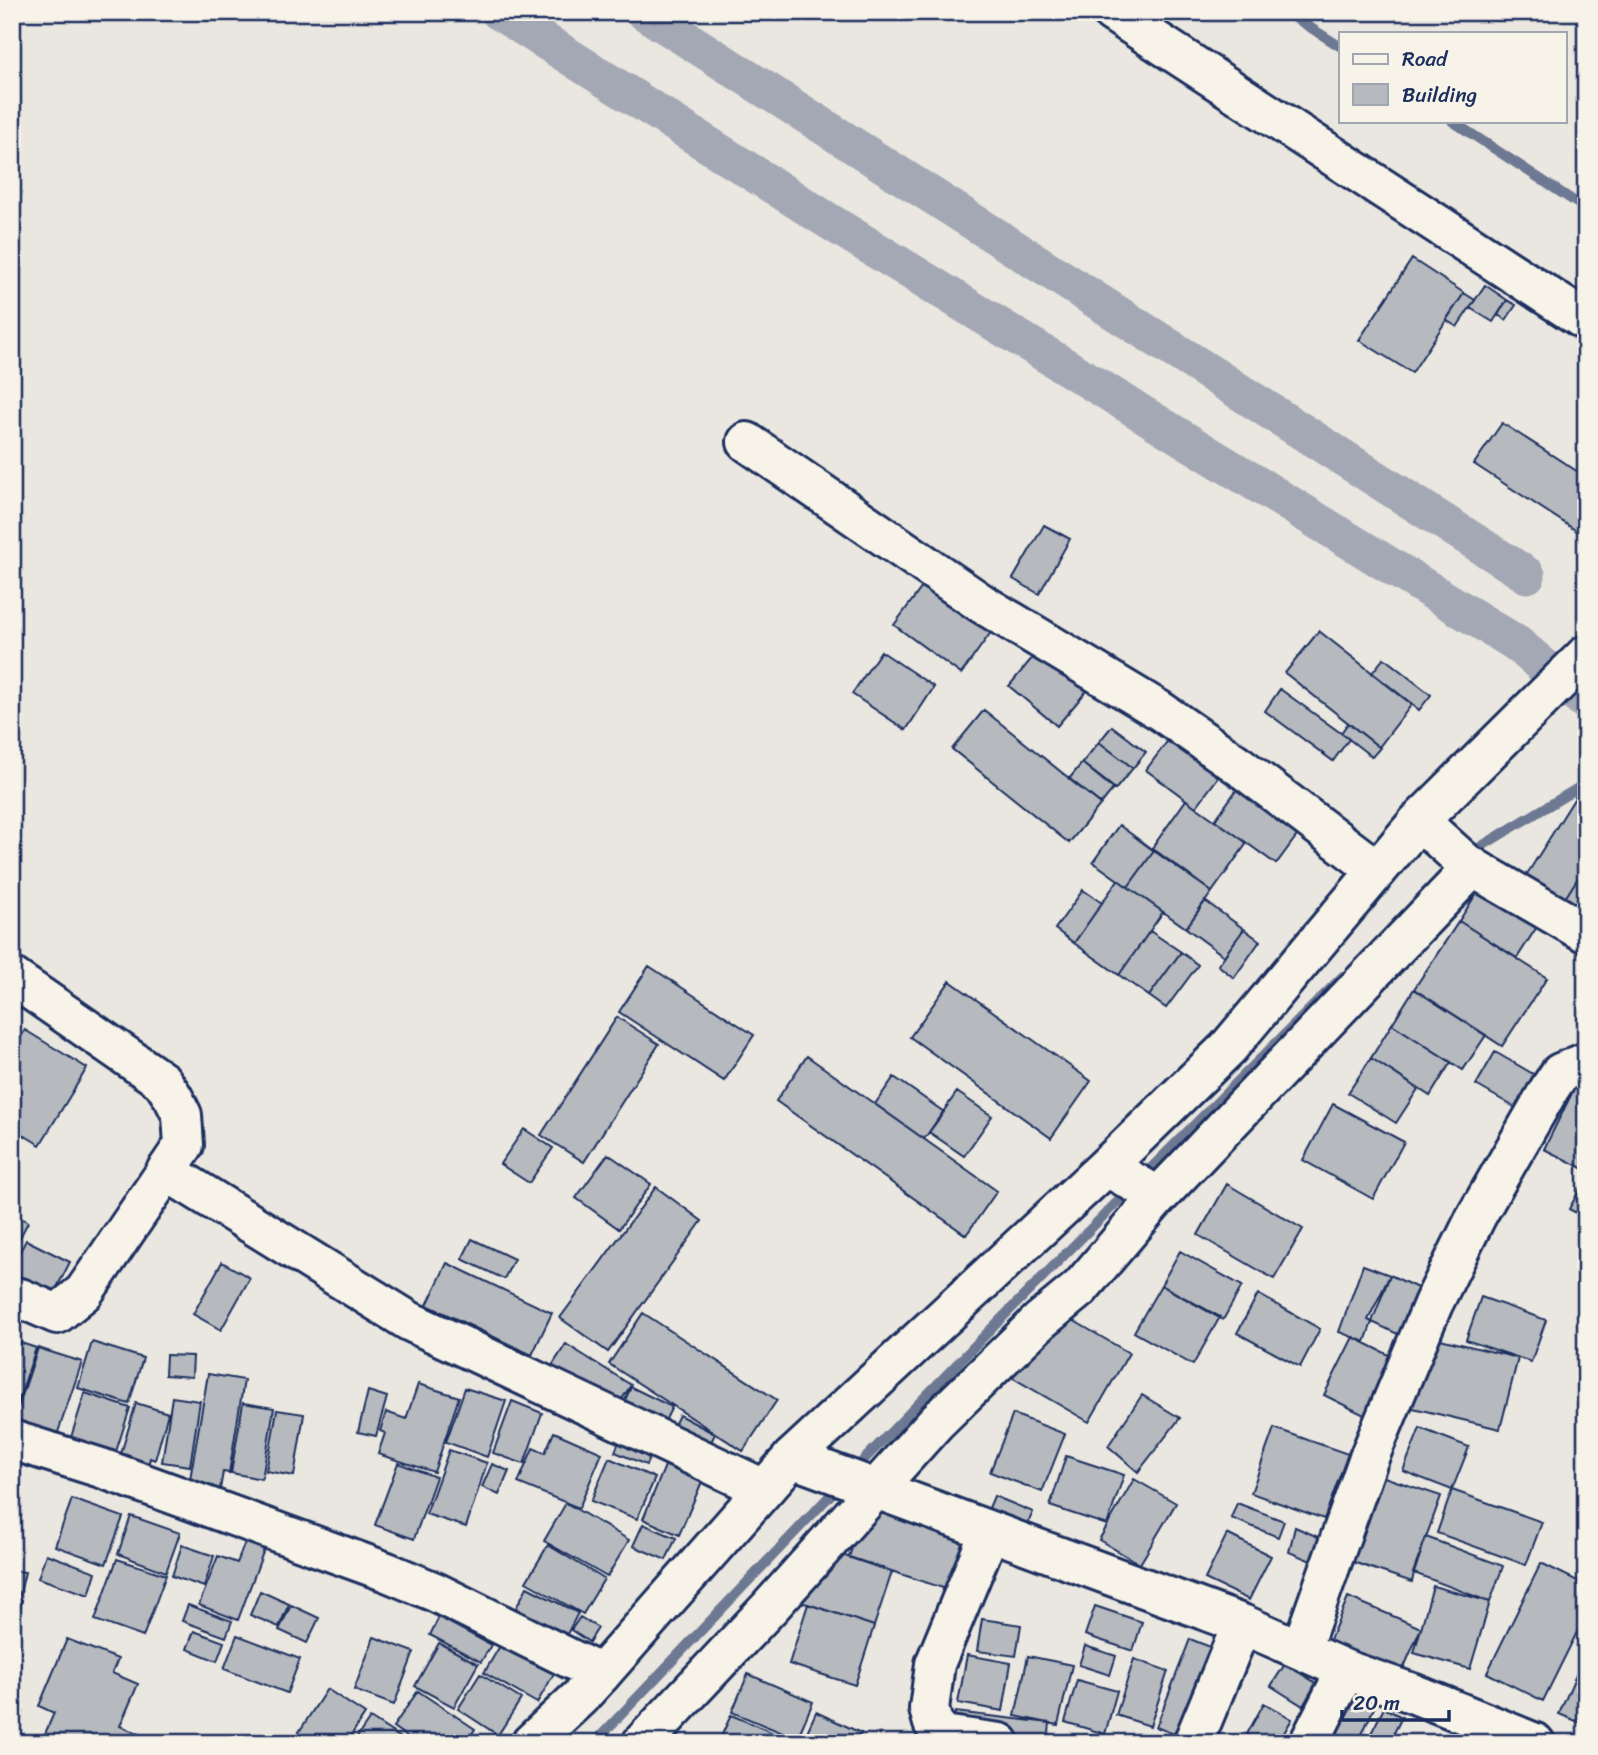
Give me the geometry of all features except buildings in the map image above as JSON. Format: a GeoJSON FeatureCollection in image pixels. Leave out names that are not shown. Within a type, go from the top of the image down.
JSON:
{"type":"FeatureCollection","features":[{"type":"Feature","properties":{"kind":"street"},"geometry":{"type":"LineString","coordinates":[[1112,12],[1586,321]]}},
{"type":"Feature","properties":{"kind":"street"},"geometry":{"type":"LineString","coordinates":[[747,442],[981,603],[1158,710],[1238,765],[1377,870]]}},
{"type":"Feature","properties":{"kind":"street"},"geometry":{"type":"LineString","coordinates":[[642,1743],[770,1607],[936,1422],[1040,1321],[1080,1288],[1131,1181],[1228,1048],[1377,870],[1427,830],[1573,668]]}},
{"type":"Feature","properties":{"kind":"street"},"geometry":{"type":"LineString","coordinates":[[1427,830],[1470,865],[1586,933]]}},
{"type":"Feature","properties":{"kind":"street"},"geometry":{"type":"LineString","coordinates":[[531,1743],[580,1697],[764,1489],[806,1464],[1131,1181],[1470,865]]}},
{"type":"Feature","properties":{"kind":"street"},"geometry":{"type":"LineString","coordinates":[[12,977],[162,1081],[182,1115],[184,1145],[84,1292],[57,1314],[12,1297]]}},
{"type":"Feature","properties":{"kind":"street"},"geometry":{"type":"LineString","coordinates":[[1301,1649],[1368,1460],[1458,1250],[1555,1080],[1560,1073],[1586,1062]]}},
{"type":"Feature","properties":{"kind":"street"},"geometry":{"type":"LineString","coordinates":[[166,1171],[409,1321],[764,1489]]}},
{"type":"Feature","properties":{"kind":"street"},"geometry":{"type":"LineString","coordinates":[[12,1440],[101,1468],[387,1572],[435,1592],[601,1674]]}},
{"type":"Feature","properties":{"kind":"street"},"geometry":{"type":"LineString","coordinates":[[806,1464],[1241,1624],[1485,1733],[1535,1743]]}},
{"type":"Feature","properties":{"kind":"street"},"geometry":{"type":"LineString","coordinates":[[990,1531],[935,1664],[929,1709],[933,1723],[943,1735],[1000,1743]]}},
{"type":"Feature","properties":{"kind":"street"},"geometry":{"type":"LineString","coordinates":[[1193,1743],[1241,1624]]}},
{"type":"Feature","properties":{"kind":"street"},"geometry":{"type":"LineString","coordinates":[[1309,1743],[1346,1670]]}},
{"type":"Feature","properties":{"kind":"waterway"},"geometry":{"type":"LineString","coordinates":[[499,12],[827,220],[1516,643],[1586,702]]}},
{"type":"Feature","properties":{"kind":"waterway"},"geometry":{"type":"LineString","coordinates":[[644,12],[1527,575]]}},
{"type":"Feature","properties":{"kind":"waterway"},"geometry":{"type":"LineString","coordinates":[[1286,12],[1339,46]]}},
{"type":"Feature","properties":{"kind":"waterway"},"geometry":{"type":"LineString","coordinates":[[1454,122],[1586,209]]}},
{"type":"Feature","properties":{"kind":"waterway"},"geometry":{"type":"LineString","coordinates":[[1467,855],[1586,783]]}},
{"type":"Feature","properties":{"kind":"waterway"},"geometry":{"type":"LineString","coordinates":[[1142,1177],[1343,976]]}},
{"type":"Feature","properties":{"kind":"waterway"},"geometry":{"type":"LineString","coordinates":[[852,1472],[1130,1189]]}},
{"type":"Feature","properties":{"kind":"waterway"},"geometry":{"type":"LineString","coordinates":[[594,1743],[841,1484]]}}]}
